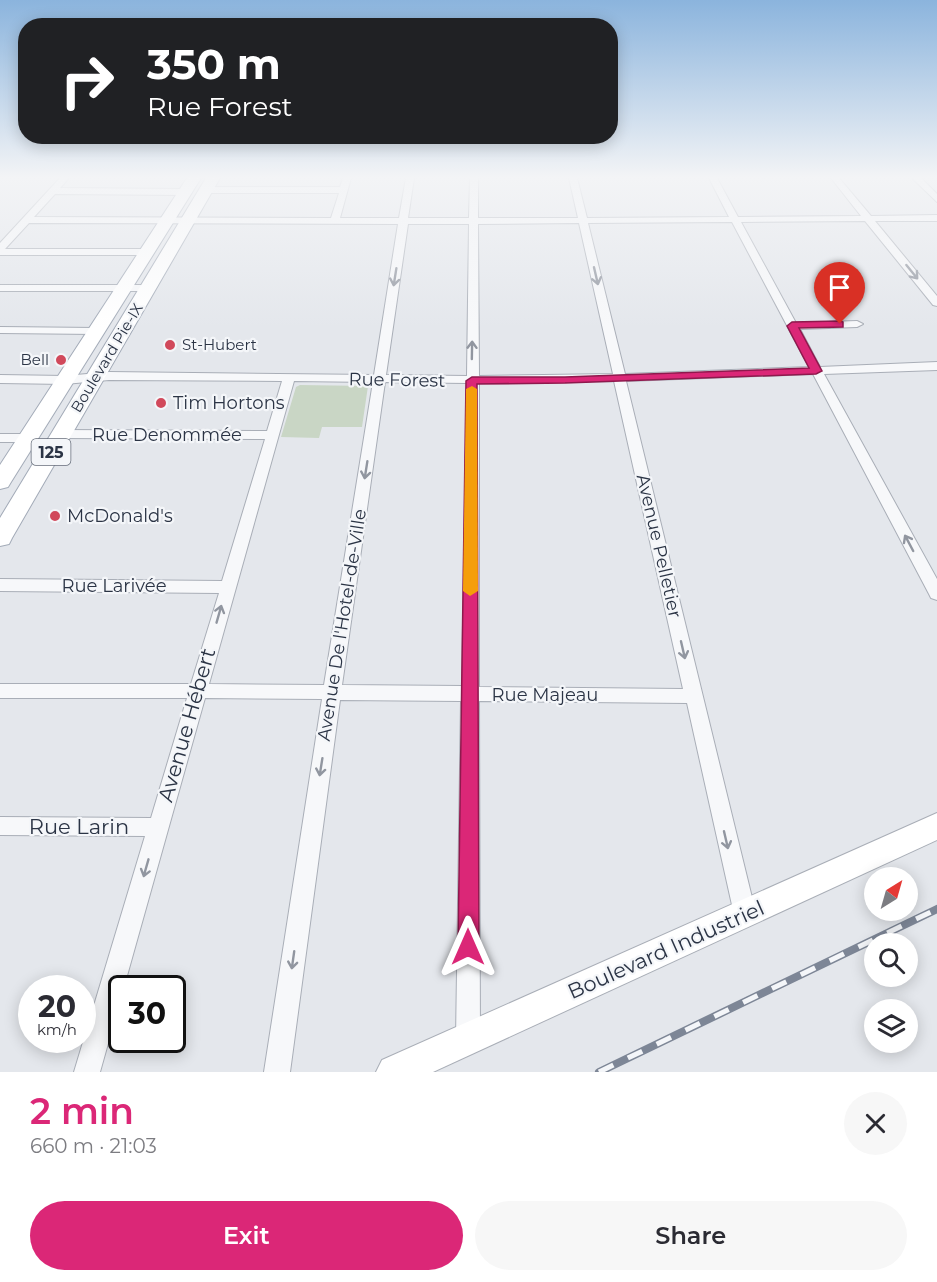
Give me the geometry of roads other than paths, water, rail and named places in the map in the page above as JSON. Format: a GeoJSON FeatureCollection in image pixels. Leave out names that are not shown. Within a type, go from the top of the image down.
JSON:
{"type":"FeatureCollection","features":[{"type":"Feature","properties":{"kind":"main road","name":"Boulevard Pie-IX"},"geometry":{"type":"LineString","coordinates":[[0,482],[162,228]]}},
{"type":"Feature","properties":{"kind":"main road","name":"Boulevard Pie-IX"},"geometry":{"type":"LineString","coordinates":[[2,530],[62,434],[183,228]]}},
{"type":"Feature","properties":{"kind":"street"},"geometry":{"type":"LineString","coordinates":[[0,250],[20,228]]}},
{"type":"Feature","properties":{"kind":"street","name":"Avenue De l'Hotel-de-Ville"},"geometry":{"type":"LineString","coordinates":[[277,1072],[403,228]]}},
{"type":"Feature","properties":{"kind":"street"},"geometry":{"type":"LineString","coordinates":[[468,1039],[474,228]]}},
{"type":"Feature","properties":{"kind":"street","name":"Avenue Pelletier"},"geometry":{"type":"LineString","coordinates":[[585,228],[745,914]]}},
{"type":"Feature","properties":{"kind":"street"},"geometry":{"type":"LineString","coordinates":[[740,228],[937,594]]}},
{"type":"Feature","properties":{"kind":"street"},"geometry":{"type":"LineString","coordinates":[[876,228],[937,303]]}},
{"type":"Feature","properties":{"kind":"street"},"geometry":{"type":"LineString","coordinates":[[0,250],[146,252]]}},
{"type":"Feature","properties":{"kind":"street"},"geometry":{"type":"LineString","coordinates":[[0,288],[148,288]]}},
{"type":"Feature","properties":{"kind":"street"},"geometry":{"type":"LineString","coordinates":[[792,326],[857,324]]}},
{"type":"Feature","properties":{"kind":"street"},"geometry":{"type":"LineString","coordinates":[[0,330],[96,331]]}},
{"type":"Feature","properties":{"kind":"street","name":"Rue Forest"},"geometry":{"type":"LineString","coordinates":[[0,379],[65,380],[96,376],[472,381],[937,366]]}},
{"type":"Feature","properties":{"kind":"street","name":"Avenue Hébert"},"geometry":{"type":"LineString","coordinates":[[87,1072],[289,378]]}},
{"type":"Feature","properties":{"kind":"street","name":"Rue Denommée"},"geometry":{"type":"LineString","coordinates":[[62,434],[273,435]]}},
{"type":"Feature","properties":{"kind":"street"},"geometry":{"type":"LineString","coordinates":[[0,438],[28,438]]}},
{"type":"Feature","properties":{"kind":"street","name":"Rue Larivée"},"geometry":{"type":"LineString","coordinates":[[0,585],[227,587]]}},
{"type":"Feature","properties":{"kind":"street","name":"Rue Majeau"},"geometry":{"type":"LineString","coordinates":[[0,692],[197,691],[693,696]]}},
{"type":"Feature","properties":{"kind":"street","name":"Rue Larin"},"geometry":{"type":"LineString","coordinates":[[0,826],[157,827]]}},
{"type":"Feature","properties":{"kind":"street","name":"Boulevard Industriel"},"geometry":{"type":"LineString","coordinates":[[394,1072],[937,826]]}},
{"type":"Feature","properties":{"kind":"railway"},"geometry":{"type":"LineString","coordinates":[[599,1072],[937,909]]}},
{"type":"Feature","properties":{"kind":"place","name":"St-Hubert"},"geometry":{"type":"Point","coordinates":[170,345]}},
{"type":"Feature","properties":{"kind":"place","name":"Bell"},"geometry":{"type":"Point","coordinates":[61,360]}},
{"type":"Feature","properties":{"kind":"place","name":"Tim Hortons"},"geometry":{"type":"Point","coordinates":[161,403]}},
{"type":"Feature","properties":{"kind":"place","name":"McDonald's"},"geometry":{"type":"Point","coordinates":[55,516]}}]}
